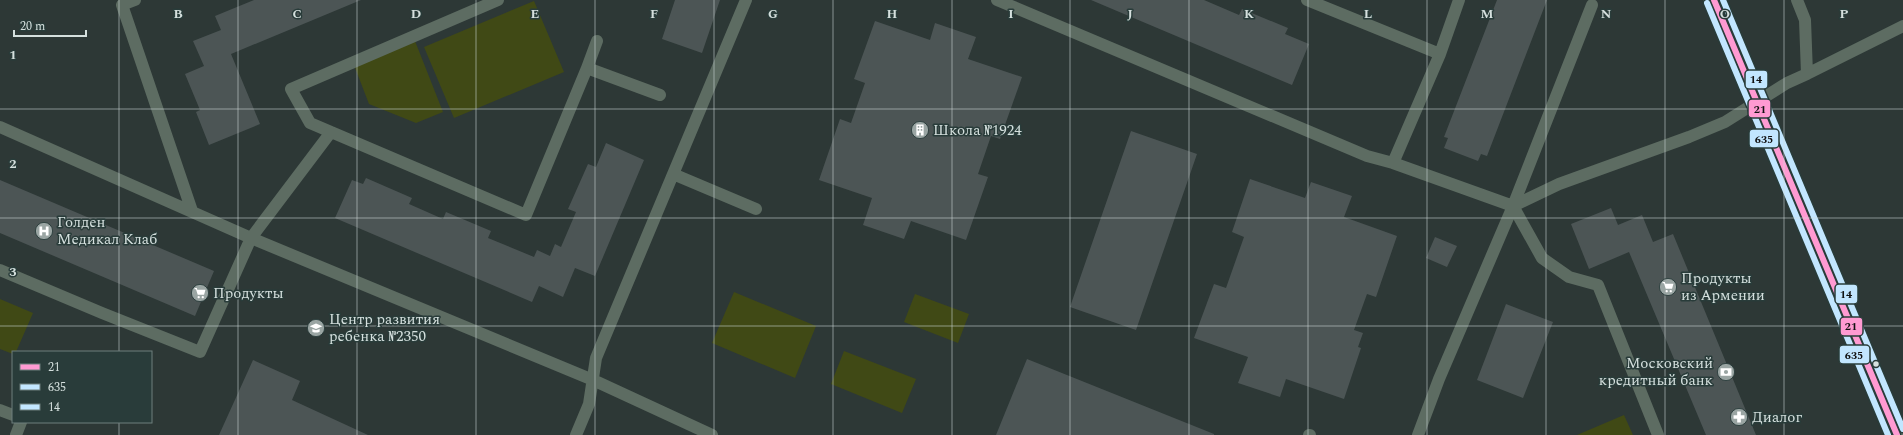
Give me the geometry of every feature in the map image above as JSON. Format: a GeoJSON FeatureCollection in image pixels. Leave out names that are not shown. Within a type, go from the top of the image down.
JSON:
{"type":"FeatureCollection","features":[{"type":"Feature","properties":{"kind":"street"},"geometry":{"type":"LineString","coordinates":[[1714,0],[1897,435]]}},
{"type":"Feature","properties":{"kind":"lane"},"geometry":{"type":"LineString","coordinates":[[134,0],[122,5],[192,211]]}},
{"type":"Feature","properties":{"kind":"lane"},"geometry":{"type":"LineString","coordinates":[[498,0],[291,89],[310,124],[526,215],[597,41]]}},
{"type":"Feature","properties":{"kind":"lane"},"geometry":{"type":"LineString","coordinates":[[576,435],[589,404],[596,358],[746,0]]}},
{"type":"Feature","properties":{"kind":"lane"},"geometry":{"type":"LineString","coordinates":[[997,0],[1360,153],[1393,163],[1513,206],[1542,258],[1569,277],[1598,285],[1658,435]]}},
{"type":"Feature","properties":{"kind":"lane"},"geometry":{"type":"LineString","coordinates":[[1307,0],[1440,54]]}},
{"type":"Feature","properties":{"kind":"lane"},"geometry":{"type":"LineString","coordinates":[[1393,163],[1440,54],[1460,0]]}},
{"type":"Feature","properties":{"kind":"lane"},"geometry":{"type":"LineString","coordinates":[[1797,0],[1805,20],[1806,74]]}},
{"type":"Feature","properties":{"kind":"lane"},"geometry":{"type":"LineString","coordinates":[[1418,435],[1439,379],[1513,206],[1592,5]]}},
{"type":"Feature","properties":{"kind":"lane"},"geometry":{"type":"LineString","coordinates":[[1513,206],[1559,184],[1689,137],[1725,122],[1787,83],[1903,26]]}},
{"type":"Feature","properties":{"kind":"lane"},"geometry":{"type":"LineString","coordinates":[[587,68],[660,95]]}},
{"type":"Feature","properties":{"kind":"lane"},"geometry":{"type":"LineString","coordinates":[[0,127],[251,238],[593,380],[712,435]]}},
{"type":"Feature","properties":{"kind":"lane"},"geometry":{"type":"LineString","coordinates":[[0,270],[200,352],[251,238],[331,132]]}},
{"type":"Feature","properties":{"kind":"lane"},"geometry":{"type":"LineString","coordinates":[[672,174],[756,208]]}},
{"type":"Feature","properties":{"kind":"lane"},"geometry":{"type":"LineString","coordinates":[[0,410],[12,415]]}},
{"type":"Feature","properties":{"kind":"lane"},"geometry":{"type":"LineString","coordinates":[[16,435],[21,423]]}},
{"type":"Feature","properties":{"kind":"green space"},"geometry":{"type":"Polygon","coordinates":[[[534,1],[564,72],[454,118],[424,47],[534,1]]]}},
{"type":"Feature","properties":{"kind":"green space"},"geometry":{"type":"Polygon","coordinates":[[[415,41],[443,112],[416,123],[369,104],[354,65],[415,41]]]}},
{"type":"Feature","properties":{"kind":"green space"},"geometry":{"type":"Polygon","coordinates":[[[734,292],[816,326],[795,378],[712,343],[734,292]]]}},
{"type":"Feature","properties":{"kind":"green space"},"geometry":{"type":"Polygon","coordinates":[[[915,294],[969,314],[958,343],[904,322],[915,294]]]}},
{"type":"Feature","properties":{"kind":"green space"},"geometry":{"type":"Polygon","coordinates":[[[0,299],[33,313],[16,351],[12,351],[12,354],[0,349],[0,299]]]}},
{"type":"Feature","properties":{"kind":"green space"},"geometry":{"type":"Polygon","coordinates":[[[844,351],[916,379],[902,413],[831,384],[844,351]]]}},
{"type":"Feature","properties":{"kind":"green space"},"geometry":{"type":"Polygon","coordinates":[[[1624,415],[1633,435],[1577,435],[1624,415]]]}},
{"type":"Feature","properties":{"kind":"building"},"geometry":{"type":"Polygon","coordinates":[[[254,0],[361,0],[231,54],[260,124],[209,145],[196,112],[200,110],[185,74],[204,66],[193,41],[221,30],[215,16],[254,0]]]}},
{"type":"Feature","properties":{"kind":"building"},"geometry":{"type":"Polygon","coordinates":[[[675,0],[720,0],[702,53],[662,39],[675,0]]]}},
{"type":"Feature","properties":{"kind":"building"},"geometry":{"type":"Polygon","coordinates":[[[1091,0],[1204,0],[1239,15],[1242,9],[1288,28],[1285,34],[1309,44],[1292,85],[1091,0]]]}},
{"type":"Feature","properties":{"kind":"building"},"geometry":{"type":"Polygon","coordinates":[[[1497,0],[1547,0],[1487,156],[1481,154],[1478,161],[1444,148],[1448,138],[1444,137],[1497,0]]]}},
{"type":"Feature","properties":{"kind":"building","name":"Школа №1924"},"geometry":{"type":"Polygon","coordinates":[[[875,21],[930,40],[935,23],[976,37],[968,59],[1022,77],[1000,139],[991,136],[978,174],[988,177],[966,240],[911,221],[904,239],[863,225],[872,198],[819,180],[840,119],[851,123],[865,83],[854,79],[875,21]]]}},
{"type":"Feature","properties":{"kind":"building"},"geometry":{"type":"Polygon","coordinates":[[[1131,131],[1197,154],[1136,330],[1070,307],[1131,131]]]}},
{"type":"Feature","properties":{"kind":"building"},"geometry":{"type":"Polygon","coordinates":[[[606,143],[644,160],[595,276],[575,268],[563,297],[539,286],[532,302],[335,218],[352,180],[363,184],[366,178],[412,198],[409,204],[443,219],[446,212],[491,231],[488,238],[534,257],[537,250],[550,256],[555,244],[561,247],[576,212],[568,209],[588,164],[596,167],[606,143]]]}},
{"type":"Feature","properties":{"kind":"building"},"geometry":{"type":"Polygon","coordinates":[[[1250,179],[1305,198],[1311,182],[1352,196],[1344,217],[1397,236],[1376,297],[1367,294],[1354,330],[1363,333],[1358,347],[1361,348],[1344,399],[1286,379],[1280,397],[1238,383],[1248,357],[1194,338],[1214,284],[1226,288],[1244,237],[1232,232],[1250,179]]]}},
{"type":"Feature","properties":{"kind":"building"},"geometry":{"type":"Polygon","coordinates":[[[0,180],[214,271],[195,316],[0,233],[0,180]]]}},
{"type":"Feature","properties":{"kind":"building"},"geometry":{"type":"Polygon","coordinates":[[[1611,208],[1618,225],[1642,215],[1653,242],[1673,234],[1756,435],[1706,435],[1629,252],[1589,269],[1571,224],[1611,208]]]}},
{"type":"Feature","properties":{"kind":"building"},"geometry":{"type":"Polygon","coordinates":[[[1435,237],[1457,246],[1447,267],[1426,258],[1435,237]]]}},
{"type":"Feature","properties":{"kind":"building"},"geometry":{"type":"Polygon","coordinates":[[[1506,304],[1553,322],[1523,398],[1477,380],[1506,304]]]}},
{"type":"Feature","properties":{"kind":"building"},"geometry":{"type":"Polygon","coordinates":[[[1027,359],[1214,434],[1214,435],[996,435],[1027,359]]]}},
{"type":"Feature","properties":{"kind":"building"},"geometry":{"type":"Polygon","coordinates":[[[253,360],[300,381],[292,400],[368,435],[219,435],[253,360]]]}},
{"type":"Feature","properties":{"kind":"transit line","name":"21"},"geometry":{"type":"LineString","coordinates":[[1714,0],[1897,435]]}},
{"type":"Feature","properties":{"kind":"transit line","name":"14"},"geometry":{"type":"LineString","coordinates":[[1723,0],[1903,429]]}},
{"type":"Feature","properties":{"kind":"transit line","name":"635"},"geometry":{"type":"LineString","coordinates":[[1707,3],[1888,435]]}},
{"type":"Feature","properties":{"kind":"place","name":"Школа №1924"},"geometry":{"type":"Point","coordinates":[920,130]}},
{"type":"Feature","properties":{"kind":"place","name":"Голден Медикал Клаб"},"geometry":{"type":"Point","coordinates":[44,231]}},
{"type":"Feature","properties":{"kind":"place","name":"Продукты из Армении"},"geometry":{"type":"Point","coordinates":[1668,287]}},
{"type":"Feature","properties":{"kind":"place","name":"Продукты"},"geometry":{"type":"Point","coordinates":[200,293]}},
{"type":"Feature","properties":{"kind":"place","name":"Центр развития ребенка №2350"},"geometry":{"type":"Point","coordinates":[316,328]}},
{"type":"Feature","properties":{"kind":"place","name":"Московский кредитный банк"},"geometry":{"type":"Point","coordinates":[1726,372]}},
{"type":"Feature","properties":{"kind":"place","name":"Диалог"},"geometry":{"type":"Point","coordinates":[1739,417]}}]}
